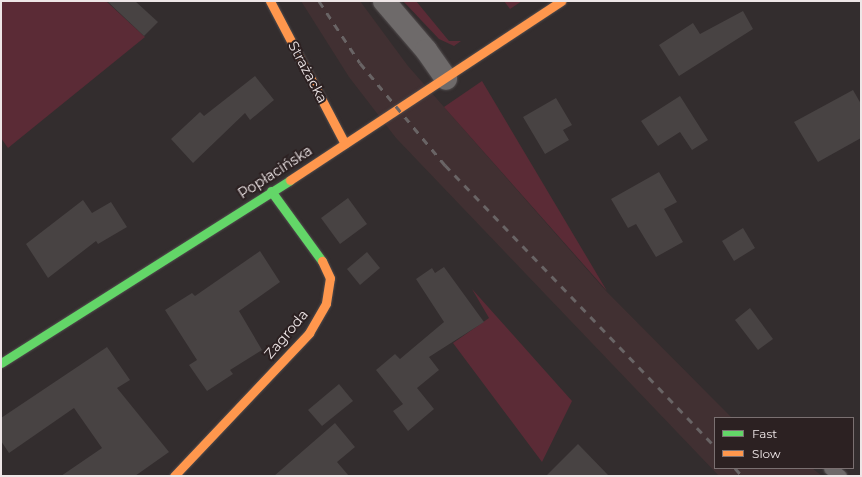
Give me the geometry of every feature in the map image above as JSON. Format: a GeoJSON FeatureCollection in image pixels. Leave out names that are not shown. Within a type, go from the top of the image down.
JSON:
{"type":"FeatureCollection","features":[{"type":"Feature","properties":{"kind":"street","name":"Strażacka"},"geometry":{"type":"LineString","coordinates":[[270,1],[345,144]]}},
{"type":"Feature","properties":{"kind":"street"},"geometry":{"type":"LineString","coordinates":[[384,1],[446,79]]}},
{"type":"Feature","properties":{"kind":"street","name":"Popłacińska"},"geometry":{"type":"LineString","coordinates":[[1,363],[446,79],[561,1]]}},
{"type":"Feature","properties":{"kind":"street","name":"Zagroda"},"geometry":{"type":"LineString","coordinates":[[174,476],[309,333],[326,303],[330,278],[324,264],[272,191]]}},
{"type":"Feature","properties":{"kind":"lane"},"geometry":{"type":"LineString","coordinates":[[831,469],[840,476]]}},
{"type":"Feature","properties":{"kind":"shaded area"},"geometry":{"type":"Polygon","coordinates":[[[1,1],[106,1],[145,37],[8,148],[1,138],[1,1]]]}},
{"type":"Feature","properties":{"kind":"shaded area"},"geometry":{"type":"Polygon","coordinates":[[[301,1],[360,1],[408,66],[606,291],[731,417],[714,417],[714,469],[813,469],[822,476],[719,476],[396,138],[349,77],[301,1]]]}},
{"type":"Feature","properties":{"kind":"shaded area"},"geometry":{"type":"Polygon","coordinates":[[[403,1],[416,1],[449,41],[461,41],[454,46],[439,39],[403,1]]]}},
{"type":"Feature","properties":{"kind":"shaded area"},"geometry":{"type":"Polygon","coordinates":[[[504,1],[522,1],[510,9],[504,1]]]}},
{"type":"Feature","properties":{"kind":"shaded area"},"geometry":{"type":"Polygon","coordinates":[[[482,81],[607,291],[444,107],[482,81]]]}},
{"type":"Feature","properties":{"kind":"shaded area"},"geometry":{"type":"Polygon","coordinates":[[[472,289],[572,401],[542,462],[453,343],[489,318],[472,289]]]}},
{"type":"Feature","properties":{"kind":"building"},"geometry":{"type":"Polygon","coordinates":[[[107,1],[135,1],[158,22],[144,36],[107,1]]]}},
{"type":"Feature","properties":{"kind":"building"},"geometry":{"type":"Polygon","coordinates":[[[743,11],[753,29],[679,76],[659,45],[693,23],[700,34],[743,11]]]}},
{"type":"Feature","properties":{"kind":"building"},"geometry":{"type":"Polygon","coordinates":[[[255,76],[274,100],[250,120],[245,113],[193,163],[171,139],[200,112],[204,116],[255,76]]]}},
{"type":"Feature","properties":{"kind":"building"},"geometry":{"type":"Polygon","coordinates":[[[853,90],[861,104],[861,138],[818,162],[794,122],[853,90]]]}},
{"type":"Feature","properties":{"kind":"building"},"geometry":{"type":"Polygon","coordinates":[[[680,96],[708,140],[692,150],[680,132],[658,146],[641,121],[680,96]]]}},
{"type":"Feature","properties":{"kind":"building"},"geometry":{"type":"Polygon","coordinates":[[[556,98],[572,125],[563,130],[569,140],[545,154],[523,117],[556,98]]]}},
{"type":"Feature","properties":{"kind":"building"},"geometry":{"type":"Polygon","coordinates":[[[659,172],[677,202],[664,209],[683,242],[656,257],[636,224],[628,228],[611,199],[659,172]]]}},
{"type":"Feature","properties":{"kind":"building"},"geometry":{"type":"Polygon","coordinates":[[[348,198],[367,224],[340,244],[321,218],[348,198]]]}},
{"type":"Feature","properties":{"kind":"building"},"geometry":{"type":"Polygon","coordinates":[[[83,200],[92,213],[111,202],[127,227],[98,244],[96,241],[48,278],[26,244],[83,200]]]}},
{"type":"Feature","properties":{"kind":"building"},"geometry":{"type":"Polygon","coordinates":[[[743,228],[755,248],[734,261],[722,241],[743,228]]]}},
{"type":"Feature","properties":{"kind":"building"},"geometry":{"type":"Polygon","coordinates":[[[260,251],[280,282],[239,311],[262,350],[230,370],[233,374],[207,391],[189,365],[197,360],[165,310],[192,293],[195,296],[260,251]]]}},
{"type":"Feature","properties":{"kind":"building"},"geometry":{"type":"Polygon","coordinates":[[[367,252],[380,268],[360,285],[347,269],[367,252]]]}},
{"type":"Feature","properties":{"kind":"building"},"geometry":{"type":"Polygon","coordinates":[[[444,267],[484,322],[429,357],[439,370],[417,388],[434,409],[408,431],[393,411],[403,404],[376,370],[395,354],[400,359],[444,322],[416,279],[432,268],[435,273],[444,267]]]}},
{"type":"Feature","properties":{"kind":"building"},"geometry":{"type":"Polygon","coordinates":[[[750,308],[773,339],[758,350],[735,320],[750,308]]]}},
{"type":"Feature","properties":{"kind":"building"},"geometry":{"type":"Polygon","coordinates":[[[107,347],[130,380],[117,388],[169,452],[135,476],[61,476],[102,448],[74,408],[9,453],[1,441],[1,418],[107,347]]]}},
{"type":"Feature","properties":{"kind":"building"},"geometry":{"type":"Polygon","coordinates":[[[339,384],[353,401],[322,426],[308,410],[339,384]]]}},
{"type":"Feature","properties":{"kind":"building"},"geometry":{"type":"Polygon","coordinates":[[[335,423],[355,447],[337,462],[349,476],[274,476],[335,423]]]}},
{"type":"Feature","properties":{"kind":"building"},"geometry":{"type":"Polygon","coordinates":[[[578,444],[609,476],[546,476],[578,444]]]}},
{"type":"Feature","properties":{"kind":"railway"},"geometry":{"type":"LineString","coordinates":[[319,1],[360,63],[445,165],[714,446]]}},
{"type":"Feature","properties":{"kind":"railway"},"geometry":{"type":"LineString","coordinates":[[736,469],[742,476]]}},
{"type":"Feature","properties":{"kind":"traffic: fast"},"geometry":{"type":"LineString","coordinates":[[1,363],[290,180]]}},
{"type":"Feature","properties":{"kind":"traffic: fast"},"geometry":{"type":"LineString","coordinates":[[271,191],[322,261]]}},
{"type":"Feature","properties":{"kind":"traffic: slow"},"geometry":{"type":"LineString","coordinates":[[270,1],[345,144]]}},
{"type":"Feature","properties":{"kind":"traffic: slow"},"geometry":{"type":"LineString","coordinates":[[290,180],[561,1]]}},
{"type":"Feature","properties":{"kind":"traffic: slow"},"geometry":{"type":"LineString","coordinates":[[174,476],[309,333],[326,303],[330,278],[322,261]]}}]}
